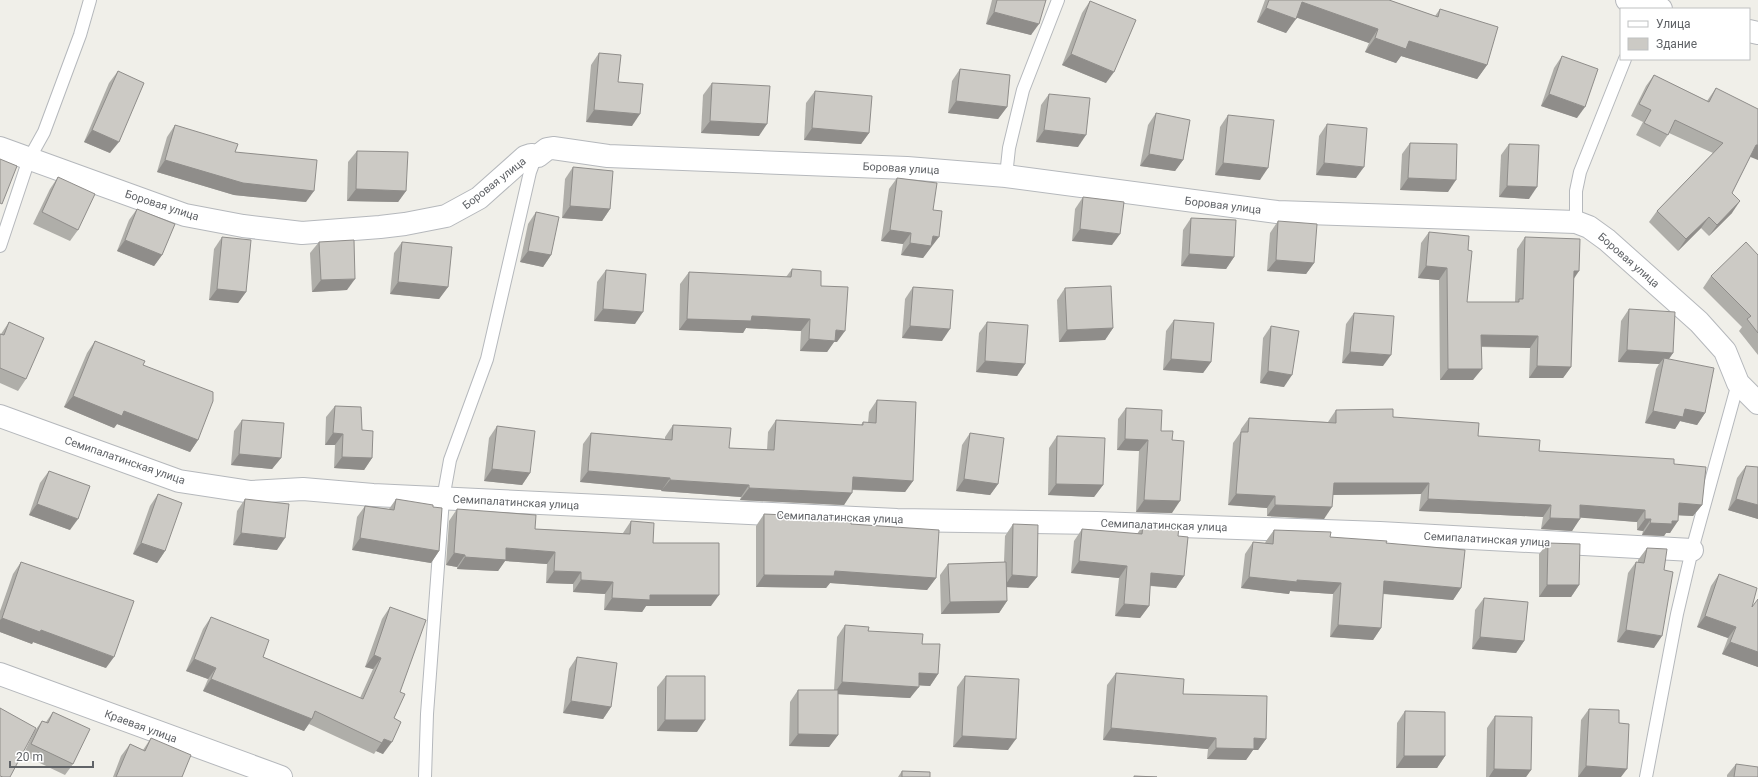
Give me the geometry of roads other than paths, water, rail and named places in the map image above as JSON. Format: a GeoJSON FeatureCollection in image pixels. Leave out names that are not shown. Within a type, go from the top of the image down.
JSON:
{"type":"FeatureCollection","features":[{"type":"Feature","properties":{"kind":"street"},"geometry":{"type":"LineString","coordinates":[[1634,3],[1656,8]]}},
{"type":"Feature","properties":{"kind":"street","name":"Боровая улица"},"geometry":{"type":"LineString","coordinates":[[0,148],[185,215],[243,226],[302,232],[386,227],[446,216],[479,198],[525,157],[531,155],[538,156],[547,149],[553,148],[608,156],[907,168],[1006,176],[1277,212],[1576,222],[1589,227],[1607,240],[1699,322],[1725,351],[1738,383],[1758,403]]}},
{"type":"Feature","properties":{"kind":"street","name":"Семипалатинская улица"},"geometry":{"type":"LineString","coordinates":[[0,416],[179,481],[251,492],[303,489],[443,499],[897,520],[1097,523],[1380,533],[1692,550]]}},
{"type":"Feature","properties":{"kind":"street","name":"Краевая улица"},"geometry":{"type":"LineString","coordinates":[[0,674],[281,777]]}},
{"type":"Feature","properties":{"kind":"lane"},"geometry":{"type":"LineString","coordinates":[[0,246],[29,159],[44,132],[80,35],[90,0]]}},
{"type":"Feature","properties":{"kind":"lane"},"geometry":{"type":"LineString","coordinates":[[1006,176],[1009,148],[1022,90],[1058,0]]}},
{"type":"Feature","properties":{"kind":"lane"},"geometry":{"type":"LineString","coordinates":[[1576,222],[1576,191],[1580,172],[1625,60]]}},
{"type":"Feature","properties":{"kind":"lane"},"geometry":{"type":"LineString","coordinates":[[425,777],[427,714],[443,499],[450,460],[487,359],[530,172],[534,161],[538,156]]}},
{"type":"Feature","properties":{"kind":"lane"},"geometry":{"type":"LineString","coordinates":[[1646,777],[1677,614],[1692,550],[1738,383]]}}]}
